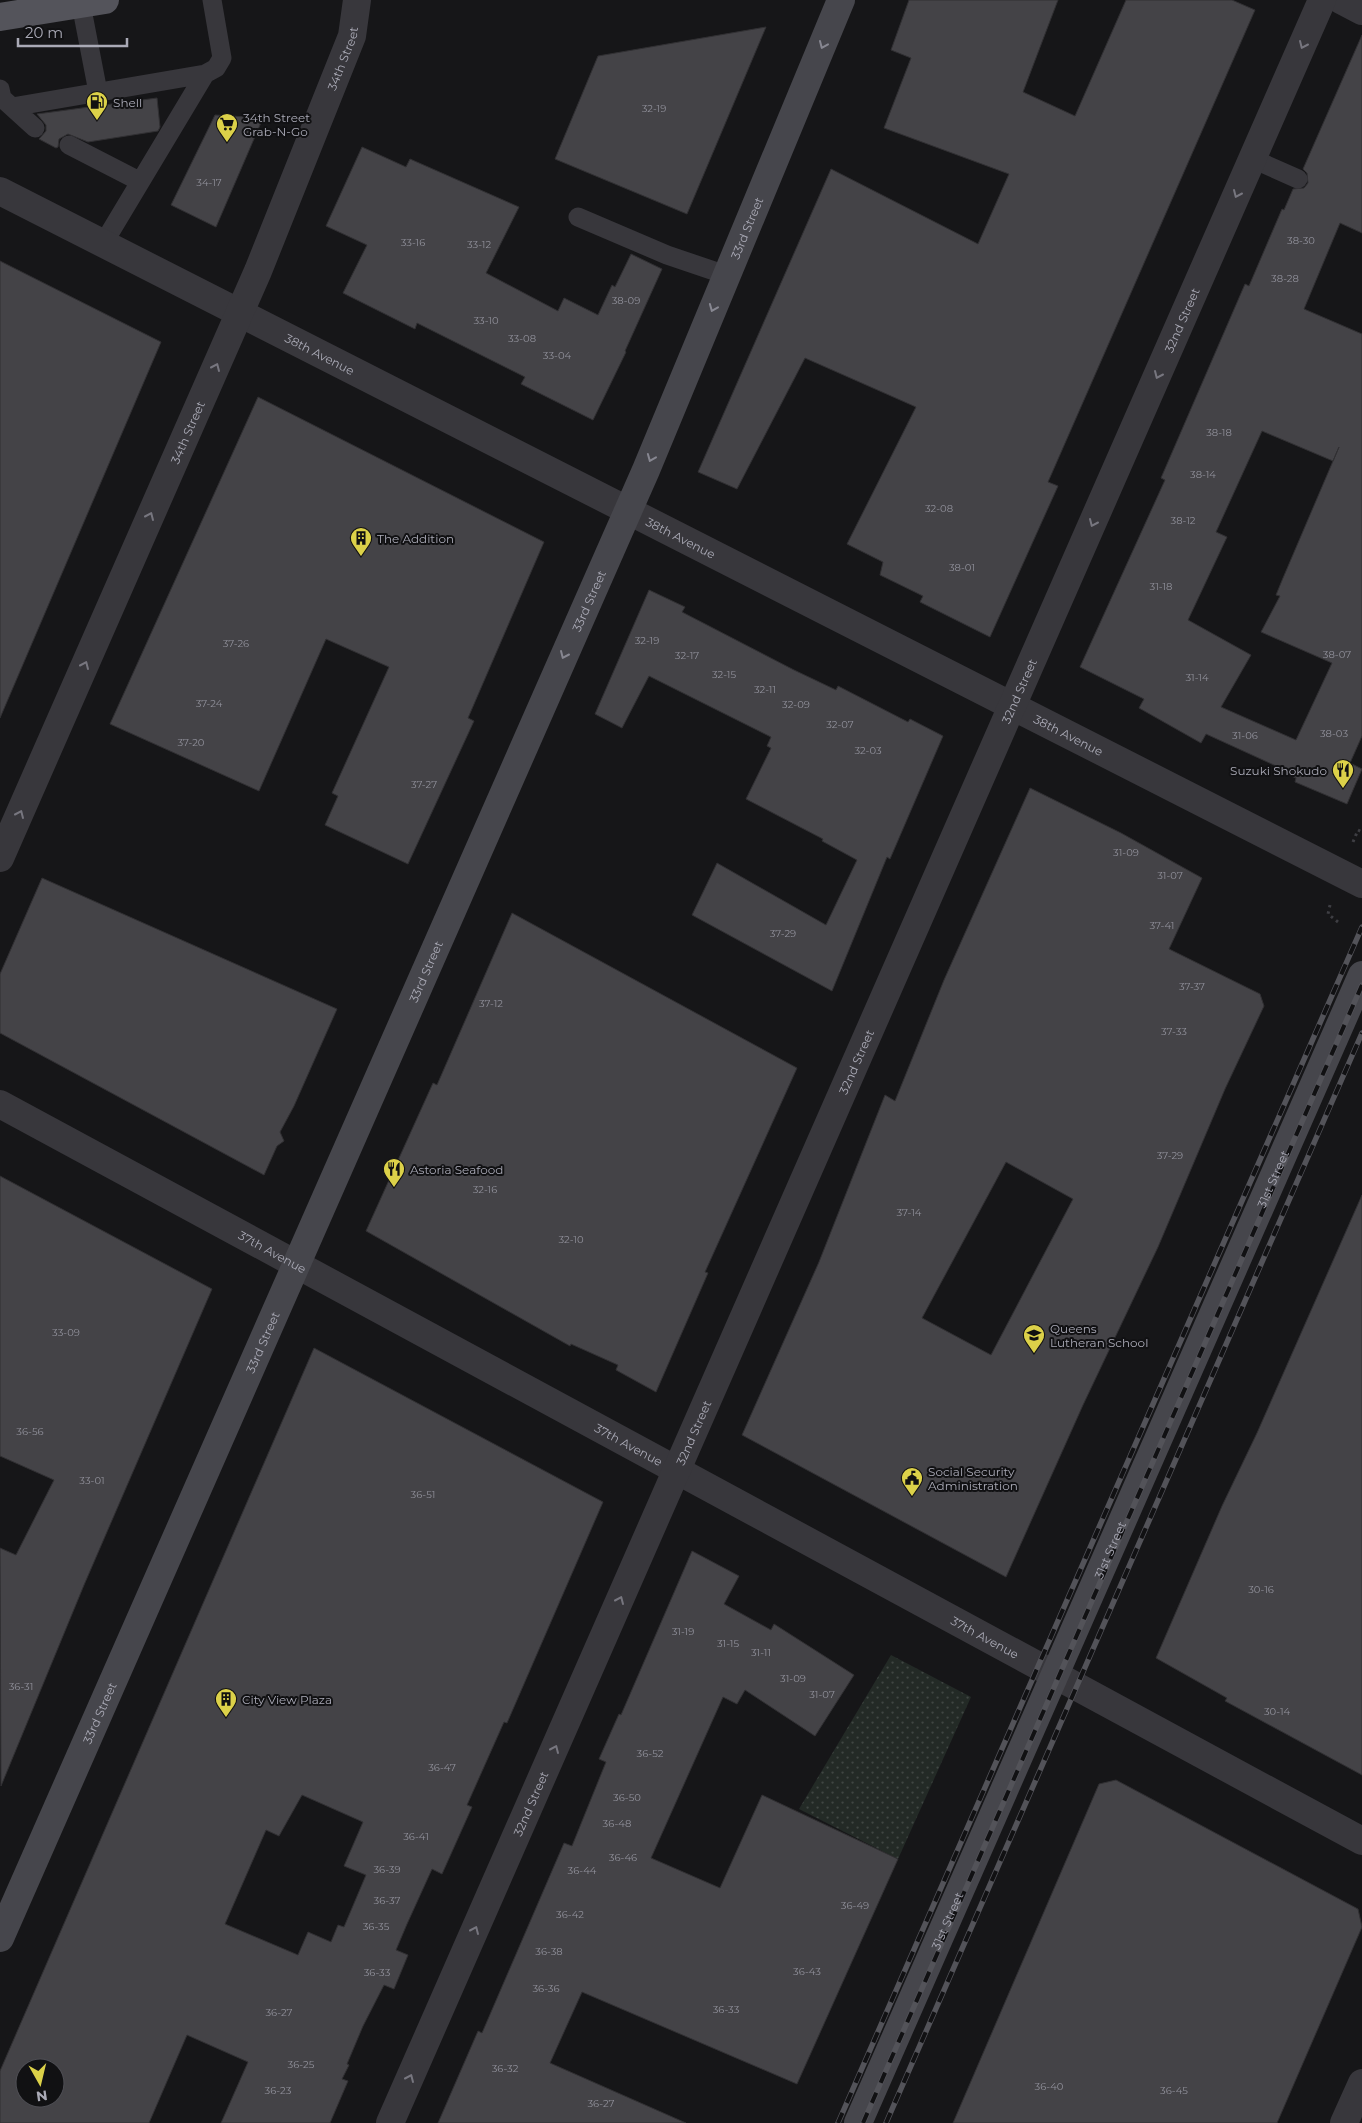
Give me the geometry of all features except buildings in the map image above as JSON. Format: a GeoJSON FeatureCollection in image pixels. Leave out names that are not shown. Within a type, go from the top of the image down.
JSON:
{"type":"FeatureCollection","features":[{"type":"Feature","properties":{"kind":"main road","name":"33rd Street"},"geometry":{"type":"LineString","coordinates":[[0,1938],[628,509],[841,0]]}},
{"type":"Feature","properties":{"kind":"main road"},"geometry":{"type":"LineString","coordinates":[[0,17],[93,2]]}},
{"type":"Feature","properties":{"kind":"main road","name":"31st Street"},"geometry":{"type":"LineString","coordinates":[[858,2123],[1362,975]]}},
{"type":"Feature","properties":{"kind":"street","name":"34th Street"},"geometry":{"type":"LineString","coordinates":[[0,858],[240,312],[352,36],[357,0]]}},
{"type":"Feature","properties":{"kind":"street","name":"32nd Street"},"geometry":{"type":"LineString","coordinates":[[390,2123],[1322,0]]}},
{"type":"Feature","properties":{"kind":"street"},"geometry":{"type":"LineString","coordinates":[[1341,0],[1362,11]]}},
{"type":"Feature","properties":{"kind":"street","name":"38th Avenue"},"geometry":{"type":"LineString","coordinates":[[0,191],[1362,884]]}},
{"type":"Feature","properties":{"kind":"street","name":"37th Avenue"},"geometry":{"type":"LineString","coordinates":[[0,1104],[676,1472],[1362,1841]]}},
{"type":"Feature","properties":{"kind":"street"},"geometry":{"type":"LineString","coordinates":[[1344,2123],[1362,2083]]}},
{"type":"Feature","properties":{"kind":"lane"},"geometry":{"type":"LineString","coordinates":[[12,107],[205,74],[216,68],[222,58],[212,0]]}},
{"type":"Feature","properties":{"kind":"lane"},"geometry":{"type":"LineString","coordinates":[[93,2],[98,92]]}},
{"type":"Feature","properties":{"kind":"lane"},"geometry":{"type":"LineString","coordinates":[[103,244],[139,181],[205,74]]}},
{"type":"Feature","properties":{"kind":"lane"},"geometry":{"type":"LineString","coordinates":[[0,89],[2,98],[35,128]]}},
{"type":"Feature","properties":{"kind":"lane"},"geometry":{"type":"LineString","coordinates":[[69,145],[139,181]]}},
{"type":"Feature","properties":{"kind":"lane"},"geometry":{"type":"LineString","coordinates":[[1253,159],[1298,179]]}},
{"type":"Feature","properties":{"kind":"lane"},"geometry":{"type":"LineString","coordinates":[[578,217],[667,255],[726,275]]}},
{"type":"Feature","properties":{"kind":"path"},"geometry":{"type":"LineString","coordinates":[[1352,845],[1358,830],[1362,832]]}},
{"type":"Feature","properties":{"kind":"path"},"geometry":{"type":"LineString","coordinates":[[1330,905],[1328,914],[1338,922]]}},
{"type":"Feature","properties":{"kind":"shaded area"},"geometry":{"type":"Polygon","coordinates":[[[891,1655],[971,1697],[898,1859],[799,1809],[891,1655]]]}},
{"type":"Feature","properties":{"kind":"railway"},"geometry":{"type":"LineString","coordinates":[[838,2123],[1362,927]]}},
{"type":"Feature","properties":{"kind":"railway"},"geometry":{"type":"LineString","coordinates":[[863,2123],[1362,985]]}},
{"type":"Feature","properties":{"kind":"railway"},"geometry":{"type":"LineString","coordinates":[[886,2123],[1362,1033]]}},
{"type":"Feature","properties":{"kind":"place","name":"Shell"},"geometry":{"type":"Point","coordinates":[97,121]}},
{"type":"Feature","properties":{"kind":"place","name":"34th Street Grab-N-Go"},"geometry":{"type":"Point","coordinates":[227,143]}},
{"type":"Feature","properties":{"kind":"place","name":"The Addition"},"geometry":{"type":"Point","coordinates":[361,557]}},
{"type":"Feature","properties":{"kind":"place","name":"Suzuki Shokudo"},"geometry":{"type":"Point","coordinates":[1343,789]}},
{"type":"Feature","properties":{"kind":"place","name":"Astoria Seafood"},"geometry":{"type":"Point","coordinates":[394,1188]}},
{"type":"Feature","properties":{"kind":"place","name":"Queens Lutheran School"},"geometry":{"type":"Point","coordinates":[1034,1354]}},
{"type":"Feature","properties":{"kind":"place","name":"Social Security Administration"},"geometry":{"type":"Point","coordinates":[912,1497]}},
{"type":"Feature","properties":{"kind":"place","name":"City View Plaza"},"geometry":{"type":"Point","coordinates":[226,1718]}}]}
